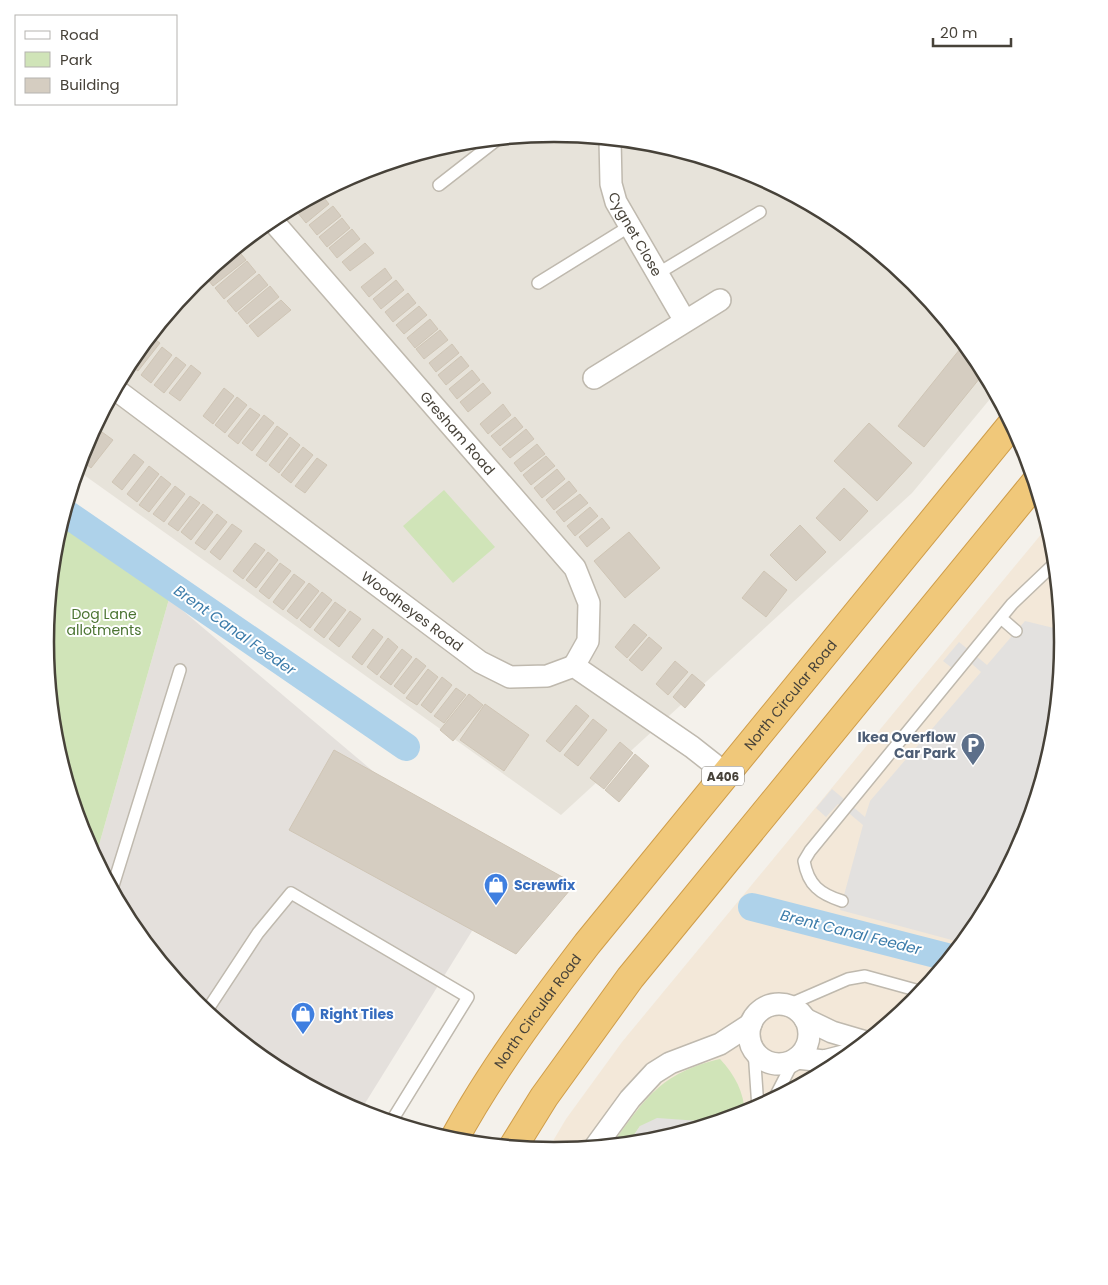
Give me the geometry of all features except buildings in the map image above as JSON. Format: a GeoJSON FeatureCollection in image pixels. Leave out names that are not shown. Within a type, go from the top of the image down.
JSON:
{"type":"FeatureCollection","features":[{"type":"Feature","properties":{"kind":"highway","name":"North Circular Road"},"geometry":{"type":"LineString","coordinates":[[458,1133],[497,1068],[544,1001],[725,773],[1007,430]]}},
{"type":"Feature","properties":{"kind":"highway"},"geometry":{"type":"LineString","coordinates":[[517,1141],[544,1097],[630,978],[1030,489]]}},
{"type":"Feature","properties":{"kind":"street","name":"Cygnet Close"},"geometry":{"type":"LineString","coordinates":[[610,146],[611,184],[616,202],[685,321]]}},
{"type":"Feature","properties":{"kind":"street","name":"Gresham Road"},"geometry":{"type":"LineString","coordinates":[[277,226],[575,568],[589,603],[588,641],[574,666]]}},
{"type":"Feature","properties":{"kind":"street"},"geometry":{"type":"LineString","coordinates":[[594,378],[720,300]]}},
{"type":"Feature","properties":{"kind":"street","name":"Woodheyes Road"},"geometry":{"type":"LineString","coordinates":[[120,393],[480,662],[510,677],[547,676],[574,666]]}},
{"type":"Feature","properties":{"kind":"street"},"geometry":{"type":"LineString","coordinates":[[574,666],[692,747],[725,773]]}},
{"type":"Feature","properties":{"kind":"street"},"geometry":{"type":"LineString","coordinates":[[600,1140],[630,1099],[654,1072],[670,1063],[720,1044],[751,1024],[756,1016],[770,1005],[788,1005],[795,1008],[805,1019],[832,1032],[858,1040]]}},
{"type":"Feature","properties":{"kind":"street"},"geometry":{"type":"LineString","coordinates":[[795,1059],[803,1052],[809,1036],[805,1019]]}},
{"type":"Feature","properties":{"kind":"street"},"geometry":{"type":"LineString","coordinates":[[751,1024],[750,1042],[754,1050],[768,1061],[776,1064],[795,1059],[824,1061],[830,1060]]}},
{"type":"Feature","properties":{"kind":"lane"},"geometry":{"type":"LineString","coordinates":[[439,185],[487,147]]}},
{"type":"Feature","properties":{"kind":"lane"},"geometry":{"type":"LineString","coordinates":[[657,274],[760,212]]}},
{"type":"Feature","properties":{"kind":"lane"},"geometry":{"type":"LineString","coordinates":[[538,283],[630,226]]}},
{"type":"Feature","properties":{"kind":"lane"},"geometry":{"type":"LineString","coordinates":[[842,901],[826,896],[815,888],[806,871],[804,861],[1023,591],[1049,569]]}},
{"type":"Feature","properties":{"kind":"lane"},"geometry":{"type":"LineString","coordinates":[[1001,618],[1016,631]]}},
{"type":"Feature","properties":{"kind":"lane"},"geometry":{"type":"LineString","coordinates":[[114,881],[180,670]]}},
{"type":"Feature","properties":{"kind":"lane"},"geometry":{"type":"LineString","coordinates":[[210,1006],[258,933],[291,893],[468,997],[394,1116]]}},
{"type":"Feature","properties":{"kind":"lane"},"geometry":{"type":"LineString","coordinates":[[788,1005],[848,978],[865,976],[914,990]]}},
{"type":"Feature","properties":{"kind":"lane"},"geometry":{"type":"LineString","coordinates":[[754,1050],[757,1099]]}},
{"type":"Feature","properties":{"kind":"lane"},"geometry":{"type":"LineString","coordinates":[[779,1089],[795,1059]]}},
{"type":"Feature","properties":{"kind":"shaded area"},"geometry":{"type":"Polygon","coordinates":[[[521,143],[587,143],[652,152],[683,159],[745,180],[804,209],[859,246],[908,289],[951,338],[991,398],[912,493],[561,815],[83,474],[105,421],[121,392],[157,338],[200,289],[249,246],[304,209],[363,180],[425,159],[456,152],[521,143]]]}},
{"type":"Feature","properties":{"kind":"shaded area"},"geometry":{"type":"Polygon","coordinates":[[[1042,533],[1050,577],[1054,642],[1050,708],[1045,740],[1028,803],[1003,864],[987,893],[951,947],[908,996],[884,1019],[832,1058],[804,1076],[775,1091],[745,1105],[683,1126],[619,1138],[587,1142],[552,1143],[566,1119],[622,1042],[1042,533]]]}},
{"type":"Feature","properties":{"kind":"shaded area"},"geometry":{"type":"Polygon","coordinates":[[[169,599],[503,881],[364,1105],[304,1076],[276,1058],[224,1019],[200,996],[157,947],[138,920],[121,893],[98,848],[169,599]]]}},
{"type":"Feature","properties":{"kind":"shaded area","name":"Ikea Overflow Car Park"},"geometry":{"type":"Polygon","coordinates":[[[1025,621],[1054,628],[1053,675],[1050,708],[1037,772],[1016,834],[1003,864],[987,893],[955,941],[840,910],[863,825],[838,804],[826,817],[816,808],[832,789],[865,817],[870,801],[981,672],[963,656],[952,668],[943,661],[959,642],[987,665],[1025,621]]]}},
{"type":"Feature","properties":{"kind":"shaded area"},"geometry":{"type":"Polygon","coordinates":[[[657,1118],[699,1121],[633,1136],[640,1126],[657,1118]]]}},
{"type":"Feature","properties":{"kind":"green space"},"geometry":{"type":"Polygon","coordinates":[[[444,490],[495,547],[453,583],[403,526],[444,490]]]}},
{"type":"Feature","properties":{"kind":"green space","name":"Dog Lane allotments"},"geometry":{"type":"Polygon","coordinates":[[[67,527],[169,599],[98,848],[80,803],[71,772],[58,708],[55,675],[55,610],[58,577],[67,527]]]}},
{"type":"Feature","properties":{"kind":"green space"},"geometry":{"type":"Polygon","coordinates":[[[720,1059],[738,1084],[744,1105],[699,1121],[640,1126],[633,1136],[617,1138],[656,1090],[668,1080],[699,1065],[720,1059]]]}},
{"type":"Feature","properties":{"kind":"waterway","name":"Brent Canal Feeder"},"geometry":{"type":"LineString","coordinates":[[70,516],[406,747]]}},
{"type":"Feature","properties":{"kind":"waterway","name":"Brent Canal Feeder"},"geometry":{"type":"LineString","coordinates":[[752,907],[943,956]]}},
{"type":"Feature","properties":{"kind":"place","name":"Ikea Overflow Car Park"},"geometry":{"type":"Point","coordinates":[973,766]}},
{"type":"Feature","properties":{"kind":"place","name":"Screwfix"},"geometry":{"type":"Point","coordinates":[496,906]}},
{"type":"Feature","properties":{"kind":"place","name":"Right Tiles"},"geometry":{"type":"Point","coordinates":[303,1035]}}]}
